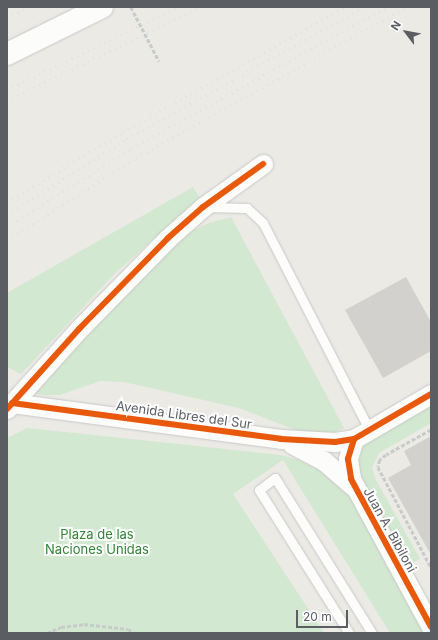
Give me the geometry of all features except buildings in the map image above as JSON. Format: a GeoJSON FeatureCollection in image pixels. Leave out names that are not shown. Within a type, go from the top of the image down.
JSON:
{"type":"FeatureCollection","features":[{"type":"Feature","properties":{"kind":"street"},"geometry":{"type":"LineString","coordinates":[[7,54],[102,7]]}},
{"type":"Feature","properties":{"kind":"street"},"geometry":{"type":"LineString","coordinates":[[10,406],[129,275],[203,207],[263,164]]}},
{"type":"Feature","properties":{"kind":"street"},"geometry":{"type":"LineString","coordinates":[[362,434],[431,394]]}},
{"type":"Feature","properties":{"kind":"street","name":"Avenida Libres del Sur"},"geometry":{"type":"LineString","coordinates":[[10,406],[282,439],[335,442],[362,434]]}},
{"type":"Feature","properties":{"kind":"street","name":"Juan A. Bibiloni"},"geometry":{"type":"LineString","coordinates":[[362,434],[348,459],[354,488],[431,627]]}},
{"type":"Feature","properties":{"kind":"street","name":"Avenida Libres del Sur"},"geometry":{"type":"LineString","coordinates":[[282,439],[324,461],[354,488]]}},
{"type":"Feature","properties":{"kind":"lane"},"geometry":{"type":"LineString","coordinates":[[203,207],[247,208],[263,223],[362,434]]}},
{"type":"Feature","properties":{"kind":"lane"},"geometry":{"type":"LineString","coordinates":[[349,633],[259,490],[275,478],[372,633]]}},
{"type":"Feature","properties":{"kind":"path"},"geometry":{"type":"LineString","coordinates":[[131,7],[159,61]]}},
{"type":"Feature","properties":{"kind":"path"},"geometry":{"type":"LineString","coordinates":[[431,430],[386,454],[380,460],[378,468],[431,567]]}},
{"type":"Feature","properties":{"kind":"path"},"geometry":{"type":"LineString","coordinates":[[47,633],[61,627],[84,624],[128,629],[135,633]]}},
{"type":"Feature","properties":{"kind":"green space"},"geometry":{"type":"Polygon","coordinates":[[[193,187],[200,198],[116,272],[21,374],[7,367],[7,293],[193,187]]]}},
{"type":"Feature","properties":{"kind":"green space"},"geometry":{"type":"Polygon","coordinates":[[[231,217],[344,428],[328,435],[311,436],[239,408],[124,382],[100,381],[60,395],[43,395],[27,392],[174,239],[209,223],[231,217]]]}},
{"type":"Feature","properties":{"kind":"green space"},"geometry":{"type":"Polygon","coordinates":[[[431,402],[431,423],[379,453],[372,467],[375,478],[420,559],[404,568],[355,477],[359,448],[373,434],[431,402]]]}},
{"type":"Feature","properties":{"kind":"green space","name":"Plaza de las Naciones Unidas"},"geometry":{"type":"Polygon","coordinates":[[[27,428],[281,455],[298,460],[321,471],[356,502],[427,633],[390,633],[283,460],[233,494],[324,633],[7,633],[7,438],[27,428]]]}},
{"type":"Feature","properties":{"kind":"railway"},"geometry":{"type":"LineString","coordinates":[[7,18],[30,7]]}},
{"type":"Feature","properties":{"kind":"railway"},"geometry":{"type":"LineString","coordinates":[[7,90],[177,7]]}},
{"type":"Feature","properties":{"kind":"railway"},"geometry":{"type":"LineString","coordinates":[[7,101],[200,7]]}},
{"type":"Feature","properties":{"kind":"railway"},"geometry":{"type":"LineString","coordinates":[[7,202],[123,132],[345,7]]}},
{"type":"Feature","properties":{"kind":"railway"},"geometry":{"type":"LineString","coordinates":[[7,214],[127,139],[364,7]]}},
{"type":"Feature","properties":{"kind":"railway"},"geometry":{"type":"LineString","coordinates":[[7,227],[132,148],[386,7]]}},
{"type":"Feature","properties":{"kind":"railway"},"geometry":{"type":"LineString","coordinates":[[7,240],[136,158],[406,7]]}},
{"type":"Feature","properties":{"kind":"cycle path"},"geometry":{"type":"LineString","coordinates":[[7,409],[79,329],[168,238],[203,207],[263,164]]}},
{"type":"Feature","properties":{"kind":"cycle path"},"geometry":{"type":"LineString","coordinates":[[12,403],[281,439],[335,442],[354,439],[431,394]]}},
{"type":"Feature","properties":{"kind":"cycle path"},"geometry":{"type":"LineString","coordinates":[[354,439],[348,459],[351,479],[431,627]]}}]}
